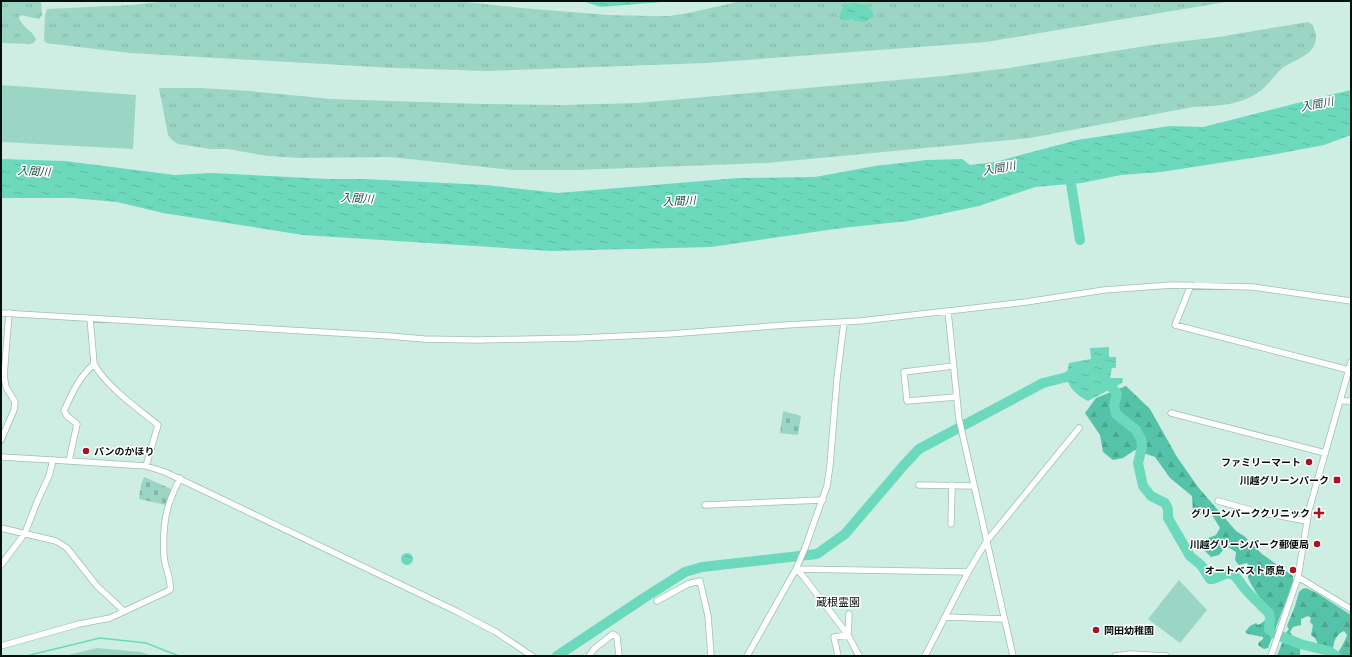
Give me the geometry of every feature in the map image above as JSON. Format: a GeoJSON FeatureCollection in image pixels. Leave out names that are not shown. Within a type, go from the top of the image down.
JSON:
{"type":"FeatureCollection","features":[{"type":"Feature","properties":{"kind":"street"},"geometry":{"type":"LineString","coordinates":[[1,313],[424,339],[537,340],[636,336],[844,322],[1026,302],[1104,290],[1172,284],[1253,287],[1351,301]]}},
{"type":"Feature","properties":{"kind":"street"},"geometry":{"type":"LineString","coordinates":[[1191,285],[1175,325],[1349,370]]}},
{"type":"Feature","properties":{"kind":"street"},"geometry":{"type":"LineString","coordinates":[[948,311],[959,419],[973,486],[1013,656]]}},
{"type":"Feature","properties":{"kind":"street"},"geometry":{"type":"LineString","coordinates":[[1,440],[14,410],[14,402],[6,387],[4,376],[9,313]]}},
{"type":"Feature","properties":{"kind":"street"},"geometry":{"type":"LineString","coordinates":[[90,318],[94,364],[103,377],[158,425],[146,466]]}},
{"type":"Feature","properties":{"kind":"street"},"geometry":{"type":"LineString","coordinates":[[747,656],[796,569],[823,500],[830,465],[837,379],[844,322]]}},
{"type":"Feature","properties":{"kind":"street"},"geometry":{"type":"LineString","coordinates":[[1271,656],[1298,577],[1307,521],[1351,362]]}},
{"type":"Feature","properties":{"kind":"street"},"geometry":{"type":"LineString","coordinates":[[69,461],[77,424],[67,416],[64,411],[74,389],[86,371],[94,364]]}},
{"type":"Feature","properties":{"kind":"street"},"geometry":{"type":"LineString","coordinates":[[953,366],[904,372],[907,401],[956,397]]}},
{"type":"Feature","properties":{"kind":"street"},"geometry":{"type":"LineString","coordinates":[[1341,401],[1351,401]]}},
{"type":"Feature","properties":{"kind":"street"},"geometry":{"type":"LineString","coordinates":[[1171,413],[1325,453]]}},
{"type":"Feature","properties":{"kind":"street"},"geometry":{"type":"LineString","coordinates":[[925,656],[968,572],[986,542],[1079,428]]}},
{"type":"Feature","properties":{"kind":"street"},"geometry":{"type":"LineString","coordinates":[[1,457],[146,466],[165,472],[456,611],[496,632],[532,656]]}},
{"type":"Feature","properties":{"kind":"street"},"geometry":{"type":"LineString","coordinates":[[1,565],[25,533],[49,476],[53,460]]}},
{"type":"Feature","properties":{"kind":"street"},"geometry":{"type":"LineString","coordinates":[[1,646],[79,624],[110,618],[170,590],[171,586],[164,557],[165,526],[168,504],[180,478]]}},
{"type":"Feature","properties":{"kind":"street"},"geometry":{"type":"LineString","coordinates":[[919,485],[973,486]]}},
{"type":"Feature","properties":{"kind":"street"},"geometry":{"type":"LineString","coordinates":[[951,524],[952,485]]}},
{"type":"Feature","properties":{"kind":"street"},"geometry":{"type":"LineString","coordinates":[[706,505],[823,500]]}},
{"type":"Feature","properties":{"kind":"street"},"geometry":{"type":"LineString","coordinates":[[1218,500],[1258,512],[1307,521]]}},
{"type":"Feature","properties":{"kind":"street"},"geometry":{"type":"LineString","coordinates":[[1,528],[56,541],[67,548],[97,586],[124,611]]}},
{"type":"Feature","properties":{"kind":"street"},"geometry":{"type":"LineString","coordinates":[[796,569],[968,572]]}},
{"type":"Feature","properties":{"kind":"street"},"geometry":{"type":"LineString","coordinates":[[796,569],[848,635],[859,656]]}},
{"type":"Feature","properties":{"kind":"street"},"geometry":{"type":"LineString","coordinates":[[1298,577],[1351,609]]}},
{"type":"Feature","properties":{"kind":"street"},"geometry":{"type":"LineString","coordinates":[[657,601],[688,584],[700,581],[708,616],[711,656]]}},
{"type":"Feature","properties":{"kind":"street"},"geometry":{"type":"LineString","coordinates":[[848,635],[849,614]]}},
{"type":"Feature","properties":{"kind":"street"},"geometry":{"type":"LineString","coordinates":[[945,617],[1004,619]]}},
{"type":"Feature","properties":{"kind":"street"},"geometry":{"type":"LineString","coordinates":[[589,656],[594,649],[613,634],[617,637],[619,656]]}},
{"type":"Feature","properties":{"kind":"street"},"geometry":{"type":"LineString","coordinates":[[838,656],[834,637],[848,635]]}},
{"type":"Feature","properties":{"kind":"street"},"geometry":{"type":"LineString","coordinates":[[1115,656],[1166,656]]}},
{"type":"Feature","properties":{"kind":"green space"},"geometry":{"type":"Polygon","coordinates":[[[1,1],[41,1],[42,15],[39,19],[20,15],[19,18],[36,39],[34,43],[1,43],[1,1]]]}},
{"type":"Feature","properties":{"kind":"green space"},"geometry":{"type":"Polygon","coordinates":[[[168,1],[457,1],[608,15],[670,16],[742,1],[1232,1],[986,42],[706,63],[487,71],[393,68],[130,53],[46,43],[44,40],[45,15],[47,9],[132,5],[168,1]]]}},
{"type":"Feature","properties":{"kind":"green space"},"geometry":{"type":"Polygon","coordinates":[[[1308,22],[1313,25],[1316,37],[1313,48],[1304,56],[1279,71],[1258,93],[1241,101],[1222,105],[1193,107],[1030,138],[767,163],[577,170],[512,170],[390,157],[299,158],[268,156],[228,149],[210,149],[178,144],[172,140],[168,135],[159,88],[201,88],[250,91],[331,99],[484,104],[561,105],[637,103],[943,76],[1009,68],[1308,22]]]}},
{"type":"Feature","properties":{"kind":"green space"},"geometry":{"type":"Polygon","coordinates":[[[1,85],[136,95],[133,149],[1,142],[1,85]]]}},
{"type":"Feature","properties":{"kind":"green space"},"geometry":{"type":"Polygon","coordinates":[[[1126,386],[1150,409],[1177,457],[1198,487],[1236,531],[1244,536],[1262,554],[1293,576],[1293,583],[1268,648],[1264,649],[1258,645],[1263,637],[1245,632],[1250,626],[1256,623],[1258,625],[1264,621],[1267,617],[1268,609],[1256,593],[1249,579],[1248,576],[1251,570],[1247,563],[1239,565],[1235,560],[1236,552],[1226,546],[1219,555],[1211,557],[1201,547],[1203,540],[1216,535],[1220,528],[1209,512],[1204,515],[1193,511],[1192,496],[1170,478],[1155,457],[1135,450],[1123,458],[1113,460],[1103,452],[1100,435],[1085,413],[1096,398],[1126,386]]]}},
{"type":"Feature","properties":{"kind":"green space"},"geometry":{"type":"Polygon","coordinates":[[[783,411],[801,416],[798,435],[780,433],[783,411]]]}},
{"type":"Feature","properties":{"kind":"green space"},"geometry":{"type":"Polygon","coordinates":[[[144,477],[171,489],[166,505],[139,499],[144,477]]]}},
{"type":"Feature","properties":{"kind":"green space"},"geometry":{"type":"Polygon","coordinates":[[[1179,580],[1207,610],[1180,643],[1148,619],[1179,580]]]}},
{"type":"Feature","properties":{"kind":"green space"},"geometry":{"type":"Polygon","coordinates":[[[1306,588],[1317,593],[1351,615],[1351,656],[1336,656],[1347,635],[1344,631],[1336,638],[1333,649],[1327,650],[1320,648],[1315,638],[1311,635],[1313,625],[1310,622],[1311,618],[1308,616],[1301,619],[1301,625],[1293,627],[1290,632],[1294,639],[1300,641],[1300,655],[1277,656],[1289,629],[1287,626],[1299,592],[1306,588]]]}},
{"type":"Feature","properties":{"kind":"green space"},"geometry":{"type":"Polygon","coordinates":[[[97,648],[141,652],[152,656],[64,656],[97,648]]]}},
{"type":"Feature","properties":{"kind":"water"},"geometry":{"type":"Polygon","coordinates":[[[582,1],[673,1],[601,7],[582,1]]]}},
{"type":"Feature","properties":{"kind":"water"},"geometry":{"type":"Polygon","coordinates":[[[852,3],[866,5],[871,9],[874,16],[865,22],[854,21],[853,19],[841,19],[839,17],[844,6],[852,3]]]}},
{"type":"Feature","properties":{"kind":"water","name":"入間川"},"geometry":{"type":"Polygon","coordinates":[[[1351,90],[1351,135],[1324,145],[1271,155],[1161,172],[1121,175],[1082,183],[1035,187],[979,206],[908,221],[842,228],[711,247],[552,251],[303,235],[163,213],[117,202],[72,198],[1,198],[1,159],[65,161],[175,175],[211,173],[328,179],[364,179],[486,185],[558,193],[738,178],[815,177],[875,166],[927,160],[962,159],[970,165],[995,162],[1077,140],[1170,126],[1203,127],[1351,90]]]}},
{"type":"Feature","properties":{"kind":"water"},"geometry":{"type":"Polygon","coordinates":[[[1109,347],[1109,357],[1116,357],[1116,368],[1112,368],[1110,378],[1123,378],[1122,383],[1088,401],[1077,394],[1069,385],[1067,377],[1069,363],[1091,359],[1090,348],[1109,347]]]}},
{"type":"Feature","properties":{"kind":"water"},"geometry":{"type":"Polygon","coordinates":[[[405,553],[409,553],[413,559],[409,565],[405,565],[401,561],[401,557],[405,553]]]}},
{"type":"Feature","properties":{"kind":"waterway"},"geometry":{"type":"LineString","coordinates":[[1069,171],[1080,240]]}},
{"type":"Feature","properties":{"kind":"waterway"},"geometry":{"type":"LineString","coordinates":[[557,656],[685,572],[702,567],[817,554],[845,534],[919,449],[1043,383],[1067,377],[1078,370]]}},
{"type":"Feature","properties":{"kind":"waterway"},"geometry":{"type":"LineString","coordinates":[[1104,378],[1117,394],[1114,405],[1116,414],[1136,430],[1141,439],[1142,447],[1138,463],[1143,486],[1151,496],[1165,503],[1168,509],[1168,518],[1190,556],[1201,565],[1210,579],[1228,574],[1236,577],[1248,592],[1269,613],[1269,630],[1273,633],[1300,644],[1329,651],[1336,656]]}},
{"type":"Feature","properties":{"kind":"waterway"},"geometry":{"type":"LineString","coordinates":[[26,656],[100,638],[146,643],[179,656]]}},
{"type":"Feature","properties":{"kind":"place","name":"パンのかほり"},"geometry":{"type":"Point","coordinates":[86,451]}},
{"type":"Feature","properties":{"kind":"place","name":"ファミリーマート"},"geometry":{"type":"Point","coordinates":[1309,462]}},
{"type":"Feature","properties":{"kind":"place","name":"川越グリーンパーク"},"geometry":{"type":"Point","coordinates":[1337,480]}},
{"type":"Feature","properties":{"kind":"place","name":"グリーンパーククリニック"},"geometry":{"type":"Point","coordinates":[1319,513]}},
{"type":"Feature","properties":{"kind":"place","name":"川越グリーンパーク郵便局"},"geometry":{"type":"Point","coordinates":[1317,544]}},
{"type":"Feature","properties":{"kind":"place","name":"オートベスト原島"},"geometry":{"type":"Point","coordinates":[1293,570]}},
{"type":"Feature","properties":{"kind":"place","name":"岡田幼稚園"},"geometry":{"type":"Point","coordinates":[1096,630]}},
{"type":"Feature","properties":{"kind":"district","name":"蔵根霊園"},"geometry":{"type":"Point","coordinates":[838,602]}}]}
